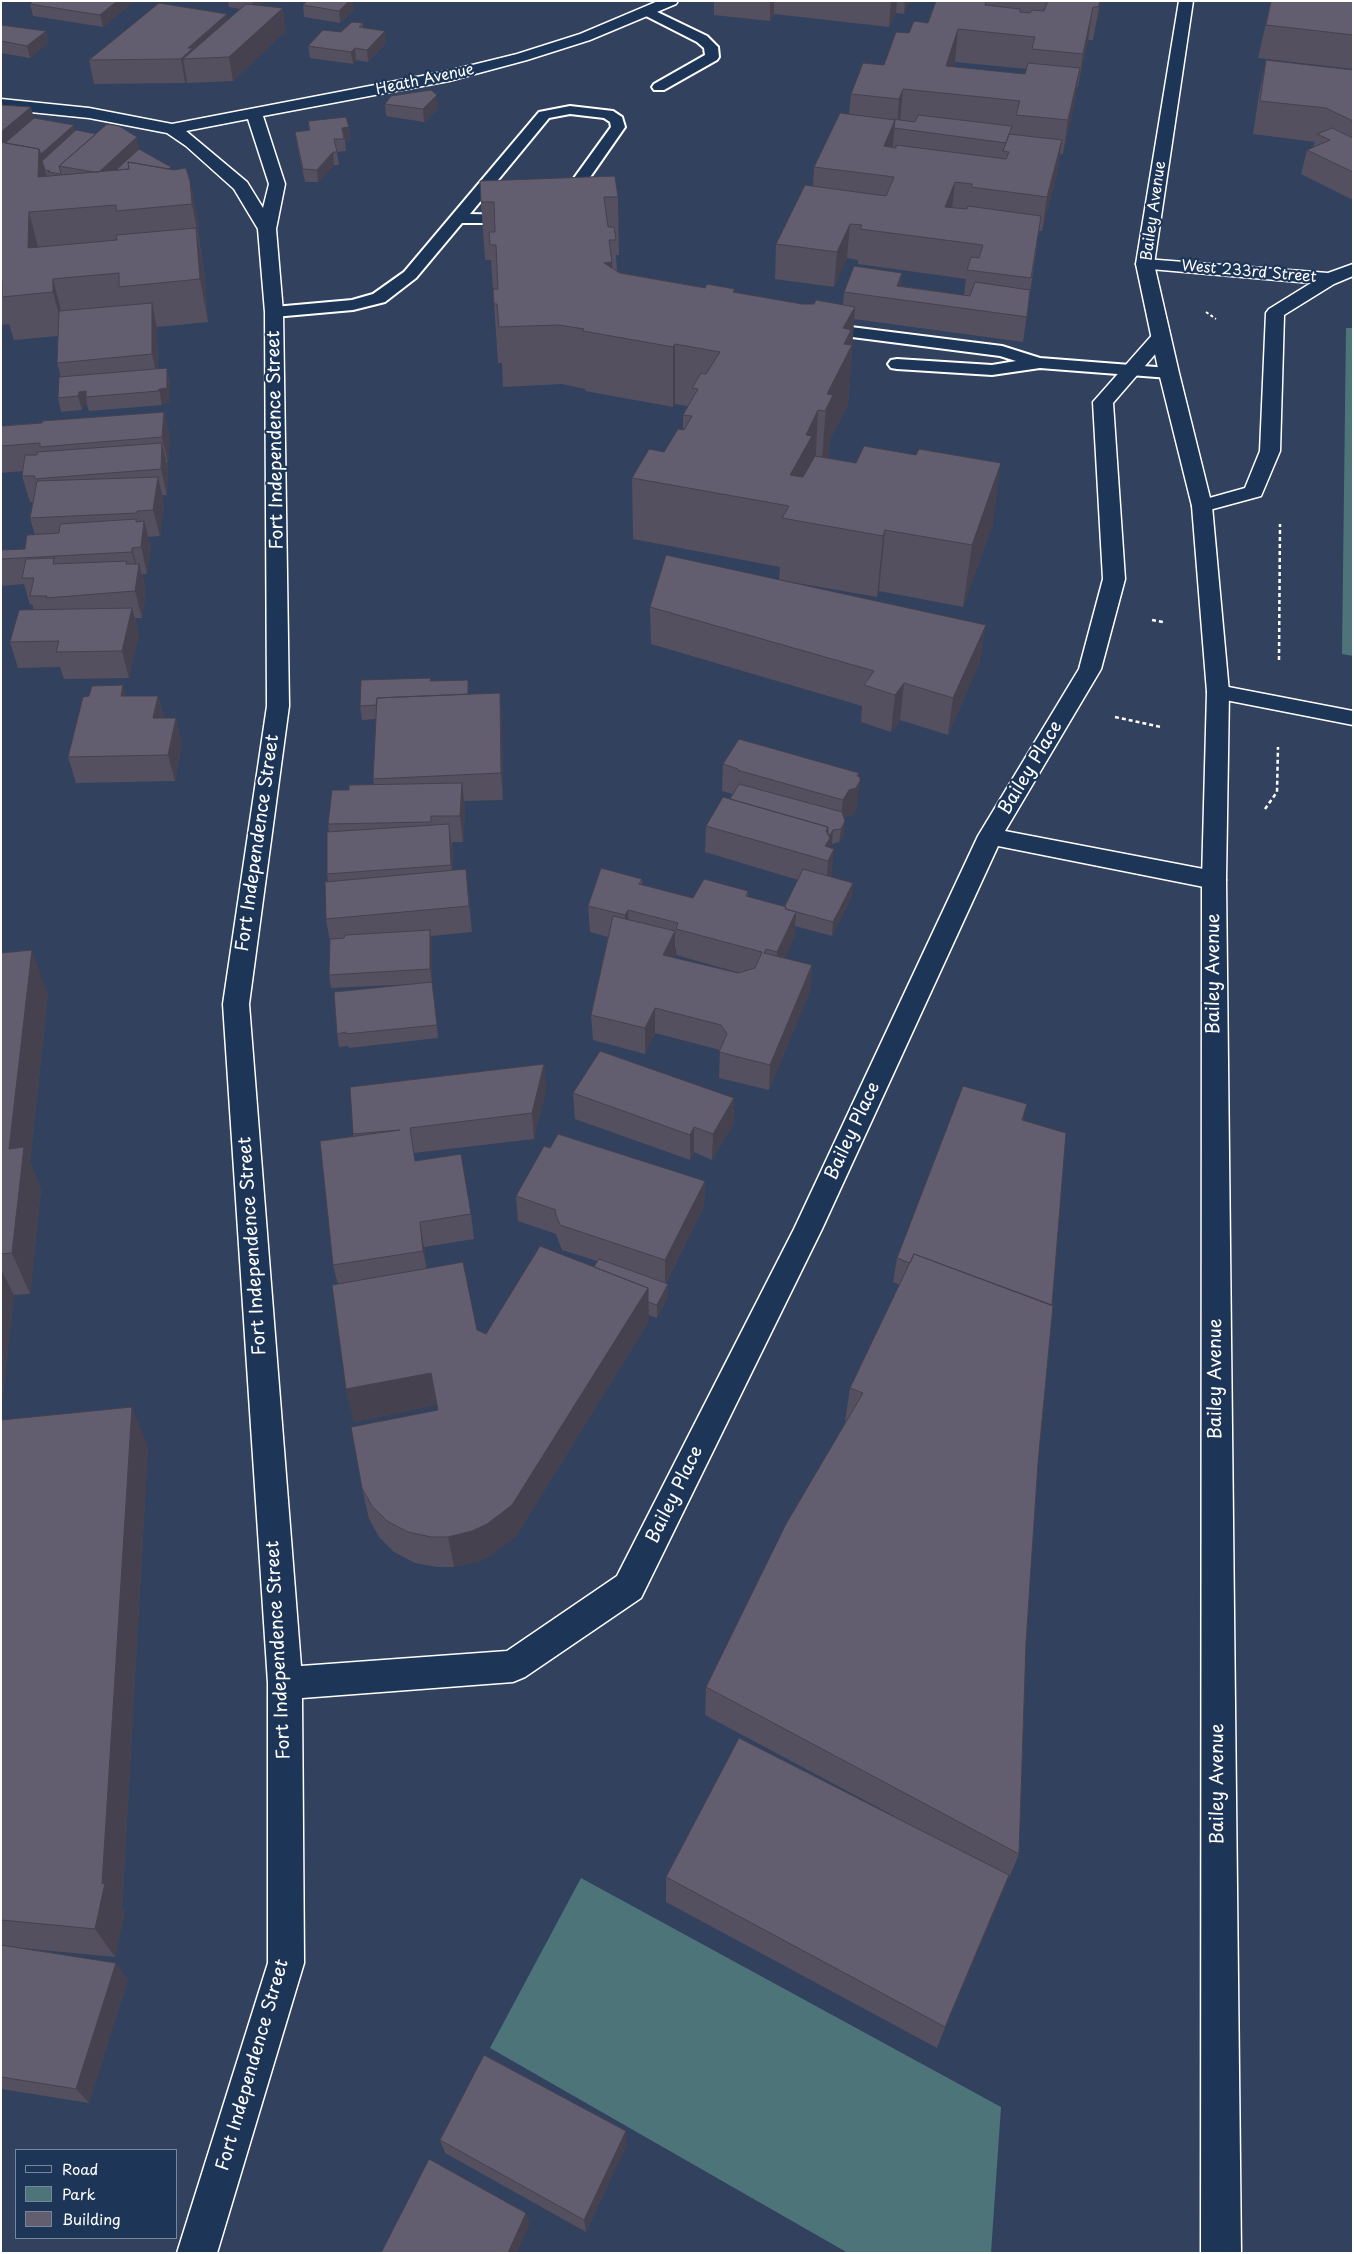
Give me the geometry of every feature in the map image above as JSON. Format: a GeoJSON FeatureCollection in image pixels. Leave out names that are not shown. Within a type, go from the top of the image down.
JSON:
{"type":"FeatureCollection","features":[{"type":"Feature","properties":{"kind":"street","name":"Heath Avenue"},"geometry":{"type":"LineString","coordinates":[[172,129],[254,112],[363,94],[522,58],[585,37],[649,12],[671,1]]}},
{"type":"Feature","properties":{"kind":"street","name":"Bailey Avenue"},"geometry":{"type":"LineString","coordinates":[[1186,1],[1146,264],[1169,373],[1202,506],[1218,692],[1214,880],[1220,2253]]}},
{"type":"Feature","properties":{"kind":"street","name":"Fort Independence Street"},"geometry":{"type":"LineString","coordinates":[[1,104],[89,113],[172,129],[192,143],[241,186],[267,229]]}},
{"type":"Feature","properties":{"kind":"street","name":"Fort Independence Street"},"geometry":{"type":"LineString","coordinates":[[198,2253],[286,1963],[284,1683],[236,1004],[278,706],[274,312],[267,229],[277,184],[254,112]]}},
{"type":"Feature","properties":{"kind":"street","name":"West 233rd Street"},"geometry":{"type":"LineString","coordinates":[[1146,264],[1353,281]]}},
{"type":"Feature","properties":{"kind":"street"},"geometry":{"type":"LineString","coordinates":[[1202,506],[1254,492],[1270,450],[1275,312],[1330,279],[1353,269]]}},
{"type":"Feature","properties":{"kind":"street","name":"Bailey Place"},"geometry":{"type":"LineString","coordinates":[[284,1683],[513,1666],[629,1587],[808,1229],[990,836],[1090,669],[1114,579],[1103,402],[1161,337]]}},
{"type":"Feature","properties":{"kind":"street"},"geometry":{"type":"LineString","coordinates":[[1218,692],[1353,718]]}},
{"type":"Feature","properties":{"kind":"street"},"geometry":{"type":"LineString","coordinates":[[990,836],[1214,880]]}},
{"type":"Feature","properties":{"kind":"lane"},"geometry":{"type":"LineString","coordinates":[[649,12],[702,39],[711,47],[712,56],[659,87]]}},
{"type":"Feature","properties":{"kind":"lane"},"geometry":{"type":"LineString","coordinates":[[274,312],[353,305],[379,298],[410,275],[544,115],[570,110],[608,114],[617,120],[618,127],[557,212]]}},
{"type":"Feature","properties":{"kind":"lane"},"geometry":{"type":"LineString","coordinates":[[457,218],[532,220]]}},
{"type":"Feature","properties":{"kind":"lane"},"geometry":{"type":"LineString","coordinates":[[807,326],[1002,351],[1040,363]]}},
{"type":"Feature","properties":{"kind":"lane"},"geometry":{"type":"LineString","coordinates":[[897,364],[992,370],[1040,363],[1169,373]]}},
{"type":"Feature","properties":{"kind":"path"},"geometry":{"type":"LineString","coordinates":[[1113,716],[1161,727]]}},
{"type":"Feature","properties":{"kind":"green space"},"geometry":{"type":"Polygon","coordinates":[[[1346,328],[1353,328],[1353,656],[1342,654],[1346,328]]]}},
{"type":"Feature","properties":{"kind":"green space"},"geometry":{"type":"Polygon","coordinates":[[[581,1878],[1001,2107],[991,2253],[848,2253],[490,2048],[581,1878]]]}},
{"type":"Feature","properties":{"kind":"building"},"geometry":{"type":"Polygon","coordinates":[[[33,1],[117,1],[100,15],[30,4],[33,1]]]}},
{"type":"Feature","properties":{"kind":"building"},"geometry":{"type":"Polygon","coordinates":[[[307,1],[349,1],[339,11],[303,5],[307,1]]]}},
{"type":"Feature","properties":{"kind":"building"},"geometry":{"type":"Polygon","coordinates":[[[936,1],[986,1],[985,5],[1020,9],[1020,12],[1030,13],[1032,10],[1044,11],[1048,1],[1100,1],[1098,7],[1093,7],[1083,54],[1032,49],[1035,37],[958,29],[946,66],[1025,74],[1028,63],[1080,68],[1068,120],[1016,115],[1020,101],[903,89],[899,99],[851,94],[863,63],[884,65],[896,32],[909,33],[914,21],[928,23],[936,1]]]}},
{"type":"Feature","properties":{"kind":"building"},"geometry":{"type":"Polygon","coordinates":[[[1271,1],[1353,1],[1353,35],[1266,25],[1271,1]]]}},
{"type":"Feature","properties":{"kind":"building"},"geometry":{"type":"Polygon","coordinates":[[[159,3],[227,14],[188,48],[193,48],[181,59],[89,60],[159,3]]]}},
{"type":"Feature","properties":{"kind":"building"},"geometry":{"type":"Polygon","coordinates":[[[246,4],[283,8],[229,57],[183,59],[246,4]]]}},
{"type":"Feature","properties":{"kind":"building"},"geometry":{"type":"Polygon","coordinates":[[[352,22],[363,23],[359,27],[385,31],[367,50],[355,48],[351,52],[308,46],[323,30],[341,32],[352,22]]]}},
{"type":"Feature","properties":{"kind":"building"},"geometry":{"type":"Polygon","coordinates":[[[1,25],[46,31],[27,46],[1,41],[1,25]]]}},
{"type":"Feature","properties":{"kind":"building"},"geometry":{"type":"Polygon","coordinates":[[[1266,60],[1353,70],[1353,121],[1326,108],[1260,101],[1266,60]]]}},
{"type":"Feature","properties":{"kind":"building"},"geometry":{"type":"Polygon","coordinates":[[[431,90],[437,95],[423,109],[385,104],[391,96],[431,90]]]}},
{"type":"Feature","properties":{"kind":"building"},"geometry":{"type":"Polygon","coordinates":[[[1,105],[31,107],[1,132],[1,105]]]}},
{"type":"Feature","properties":{"kind":"building"},"geometry":{"type":"Polygon","coordinates":[[[840,113],[895,120],[884,146],[896,148],[896,145],[1006,159],[1009,152],[1003,151],[1009,134],[1062,140],[1047,197],[971,187],[972,184],[955,182],[945,207],[967,209],[968,206],[1041,216],[1031,278],[967,270],[971,257],[979,258],[983,245],[860,229],[862,225],[850,224],[837,252],[776,244],[805,185],[886,196],[894,177],[814,167],[840,113]]]}},
{"type":"Feature","properties":{"kind":"building"},"geometry":{"type":"Polygon","coordinates":[[[918,115],[1012,126],[1006,143],[894,128],[895,120],[893,119],[915,122],[918,115]]]}},
{"type":"Feature","properties":{"kind":"building"},"geometry":{"type":"Polygon","coordinates":[[[346,117],[349,127],[342,128],[344,139],[334,139],[337,152],[333,152],[317,170],[303,169],[295,132],[310,130],[308,121],[346,117]]]}},
{"type":"Feature","properties":{"kind":"building"},"geometry":{"type":"Polygon","coordinates":[[[34,118],[74,125],[41,154],[39,149],[5,143],[34,118]]]}},
{"type":"Feature","properties":{"kind":"building"},"geometry":{"type":"Polygon","coordinates":[[[107,124],[119,126],[137,137],[99,172],[59,166],[107,124]]]}},
{"type":"Feature","properties":{"kind":"building"},"geometry":{"type":"Polygon","coordinates":[[[1332,128],[1353,138],[1353,172],[1307,150],[1330,140],[1317,134],[1332,128]]]}},
{"type":"Feature","properties":{"kind":"building"},"geometry":{"type":"Polygon","coordinates":[[[76,130],[96,134],[59,166],[61,174],[45,170],[42,161],[76,130]]]}},
{"type":"Feature","properties":{"kind":"building"},"geometry":{"type":"Polygon","coordinates":[[[1,142],[39,149],[38,177],[129,169],[128,162],[174,170],[186,168],[190,181],[192,204],[116,211],[116,205],[29,212],[28,248],[117,240],[116,235],[196,228],[200,279],[119,287],[119,273],[53,279],[53,292],[2,297],[1,142]]]}},
{"type":"Feature","properties":{"kind":"building"},"geometry":{"type":"Polygon","coordinates":[[[139,149],[171,167],[169,169],[128,162],[129,169],[116,170],[139,149]]]}},
{"type":"Feature","properties":{"kind":"building"},"geometry":{"type":"Polygon","coordinates":[[[615,176],[618,197],[604,197],[608,227],[614,227],[616,240],[609,240],[612,262],[604,263],[620,273],[705,288],[707,284],[735,289],[733,292],[802,304],[814,304],[816,300],[855,307],[843,328],[851,330],[844,344],[852,345],[827,394],[833,395],[825,411],[818,410],[806,435],[812,436],[790,475],[803,477],[815,456],[856,463],[864,446],[916,455],[919,449],[1001,463],[972,545],[885,530],[883,536],[782,518],[789,506],[632,478],[649,449],[664,452],[678,429],[684,430],[692,416],[683,415],[698,389],[692,388],[701,373],[706,374],[720,352],[675,344],[673,347],[559,325],[499,327],[497,304],[494,304],[493,289],[498,289],[496,245],[490,245],[489,232],[495,232],[494,202],[481,202],[480,181],[615,176]]]}},
{"type":"Feature","properties":{"kind":"building"},"geometry":{"type":"Polygon","coordinates":[[[854,266],[902,273],[897,286],[970,296],[975,282],[1030,290],[1027,317],[844,292],[854,266]]]}},
{"type":"Feature","properties":{"kind":"building"},"geometry":{"type":"Polygon","coordinates":[[[152,303],[152,354],[57,363],[59,311],[152,303]]]}},
{"type":"Feature","properties":{"kind":"building"},"geometry":{"type":"Polygon","coordinates":[[[167,368],[167,388],[159,389],[159,391],[86,397],[86,391],[79,392],[78,396],[58,398],[59,377],[167,368]]]}},
{"type":"Feature","properties":{"kind":"building"},"geometry":{"type":"Polygon","coordinates":[[[164,412],[162,437],[40,447],[40,443],[1,446],[1,426],[164,412]]]}},
{"type":"Feature","properties":{"kind":"building"},"geometry":{"type":"Polygon","coordinates":[[[162,443],[161,469],[34,479],[35,476],[22,476],[25,455],[37,455],[37,452],[162,443]]]}},
{"type":"Feature","properties":{"kind":"building"},"geometry":{"type":"Polygon","coordinates":[[[158,477],[153,510],[137,511],[137,513],[30,518],[37,481],[158,477]]]}},
{"type":"Feature","properties":{"kind":"building"},"geometry":{"type":"Polygon","coordinates":[[[136,519],[136,522],[144,521],[141,547],[132,548],[132,552],[1,559],[1,550],[25,549],[27,535],[59,533],[60,524],[136,519]]]}},
{"type":"Feature","properties":{"kind":"building"},"geometry":{"type":"Polygon","coordinates":[[[666,555],[986,625],[953,698],[904,683],[895,695],[864,685],[874,671],[650,607],[666,555]]]}},
{"type":"Feature","properties":{"kind":"building"},"geometry":{"type":"Polygon","coordinates":[[[54,558],[53,564],[127,561],[126,564],[139,564],[135,591],[46,598],[47,596],[30,596],[34,578],[22,578],[26,559],[54,558]]]}},
{"type":"Feature","properties":{"kind":"building"},"geometry":{"type":"Polygon","coordinates":[[[132,608],[122,651],[56,652],[59,641],[10,642],[19,610],[132,608]]]}},
{"type":"Feature","properties":{"kind":"building"},"geometry":{"type":"Polygon","coordinates":[[[431,678],[430,681],[468,680],[468,694],[377,698],[376,705],[360,706],[361,680],[431,678]]]}},
{"type":"Feature","properties":{"kind":"building"},"geometry":{"type":"Polygon","coordinates":[[[123,685],[121,696],[158,696],[153,718],[176,718],[168,755],[68,757],[83,697],[89,696],[92,686],[123,685]]]}},
{"type":"Feature","properties":{"kind":"building"},"geometry":{"type":"Polygon","coordinates":[[[500,693],[501,773],[373,779],[377,698],[500,693]]]}},
{"type":"Feature","properties":{"kind":"building"},"geometry":{"type":"Polygon","coordinates":[[[739,739],[859,773],[857,776],[860,777],[860,781],[856,788],[849,790],[843,800],[737,770],[723,764],[739,739]]]}},
{"type":"Feature","properties":{"kind":"building"},"geometry":{"type":"Polygon","coordinates":[[[462,783],[460,816],[431,816],[431,822],[328,824],[332,790],[349,790],[349,785],[462,783]]]}},
{"type":"Feature","properties":{"kind":"building"},"geometry":{"type":"Polygon","coordinates":[[[739,784],[842,812],[845,821],[841,829],[833,830],[829,836],[828,827],[730,799],[739,784]]]}},
{"type":"Feature","properties":{"kind":"building"},"geometry":{"type":"Polygon","coordinates":[[[723,797],[828,827],[826,831],[830,838],[825,846],[834,849],[828,861],[706,826],[723,797]]]}},
{"type":"Feature","properties":{"kind":"building"},"geometry":{"type":"Polygon","coordinates":[[[449,824],[451,865],[327,874],[327,832],[449,824]]]}},
{"type":"Feature","properties":{"kind":"building"},"geometry":{"type":"Polygon","coordinates":[[[601,868],[642,879],[639,884],[693,898],[704,879],[748,891],[746,896],[786,907],[785,909],[796,912],[777,952],[766,949],[764,953],[812,965],[770,1065],[719,1052],[727,1034],[721,1025],[655,1008],[645,1028],[591,1015],[613,916],[675,931],[663,955],[738,973],[755,968],[762,952],[676,929],[678,923],[628,910],[625,915],[588,906],[601,868]]]}},
{"type":"Feature","properties":{"kind":"building"},"geometry":{"type":"Polygon","coordinates":[[[466,869],[469,906],[326,919],[325,882],[466,869]]]}},
{"type":"Feature","properties":{"kind":"building"},"geometry":{"type":"Polygon","coordinates":[[[803,869],[853,883],[833,922],[786,909],[785,906],[803,869]]]}},
{"type":"Feature","properties":{"kind":"building"},"geometry":{"type":"Polygon","coordinates":[[[430,930],[430,969],[329,975],[330,939],[344,938],[345,935],[430,930]]]}},
{"type":"Feature","properties":{"kind":"building"},"geometry":{"type":"Polygon","coordinates":[[[32,950],[9,1149],[24,1147],[12,1253],[1,1254],[1,953],[32,950]]]}},
{"type":"Feature","properties":{"kind":"building"},"geometry":{"type":"Polygon","coordinates":[[[432,982],[437,1025],[337,1034],[334,992],[432,982]]]}},
{"type":"Feature","properties":{"kind":"building"},"geometry":{"type":"Polygon","coordinates":[[[600,1051],[734,1098],[713,1134],[694,1127],[690,1135],[573,1093],[600,1051]]]}},
{"type":"Feature","properties":{"kind":"building"},"geometry":{"type":"Polygon","coordinates":[[[544,1064],[532,1113],[410,1128],[415,1161],[461,1154],[471,1214],[420,1222],[423,1251],[333,1265],[320,1141],[400,1130],[353,1134],[350,1087],[544,1064]]]}},
{"type":"Feature","properties":{"kind":"building"},"geometry":{"type":"Polygon","coordinates":[[[963,1086],[1027,1104],[1022,1120],[1066,1133],[1052,1305],[914,1254],[910,1263],[897,1258],[963,1086]]]}},
{"type":"Feature","properties":{"kind":"building"},"geometry":{"type":"Polygon","coordinates":[[[558,1134],[705,1181],[665,1260],[560,1225],[556,1210],[516,1196],[544,1146],[550,1148],[558,1134]]]}},
{"type":"Feature","properties":{"kind":"building"},"geometry":{"type":"Polygon","coordinates":[[[540,1246],[648,1288],[512,1505],[487,1524],[472,1531],[448,1537],[431,1537],[408,1532],[387,1521],[372,1506],[362,1488],[351,1427],[438,1410],[431,1373],[346,1389],[332,1285],[463,1262],[477,1330],[486,1334],[540,1246]]]}},
{"type":"Feature","properties":{"kind":"building"},"geometry":{"type":"Polygon","coordinates":[[[914,1254],[1053,1306],[1038,1463],[1026,1643],[1019,1854],[706,1687],[786,1524],[863,1393],[850,1388],[914,1254]]]}},
{"type":"Feature","properties":{"kind":"building"},"geometry":{"type":"Polygon","coordinates":[[[599,1259],[668,1284],[657,1305],[648,1302],[648,1288],[594,1267],[599,1259]]]}},
{"type":"Feature","properties":{"kind":"building"},"geometry":{"type":"Polygon","coordinates":[[[132,1407],[102,1884],[105,1883],[95,1929],[1,1920],[1,1420],[132,1407]]]}},
{"type":"Feature","properties":{"kind":"building"},"geometry":{"type":"Polygon","coordinates":[[[739,1738],[1009,1875],[945,2027],[666,1877],[739,1738]]]}},
{"type":"Feature","properties":{"kind":"building"},"geometry":{"type":"Polygon","coordinates":[[[1,1945],[116,1963],[76,2089],[1,2077],[1,1945]]]}},
{"type":"Feature","properties":{"kind":"building"},"geometry":{"type":"Polygon","coordinates":[[[484,2055],[626,2131],[584,2220],[440,2140],[484,2055]]]}},
{"type":"Feature","properties":{"kind":"building"},"geometry":{"type":"Polygon","coordinates":[[[429,2159],[526,2213],[508,2253],[381,2253],[429,2159]]]}}]}
